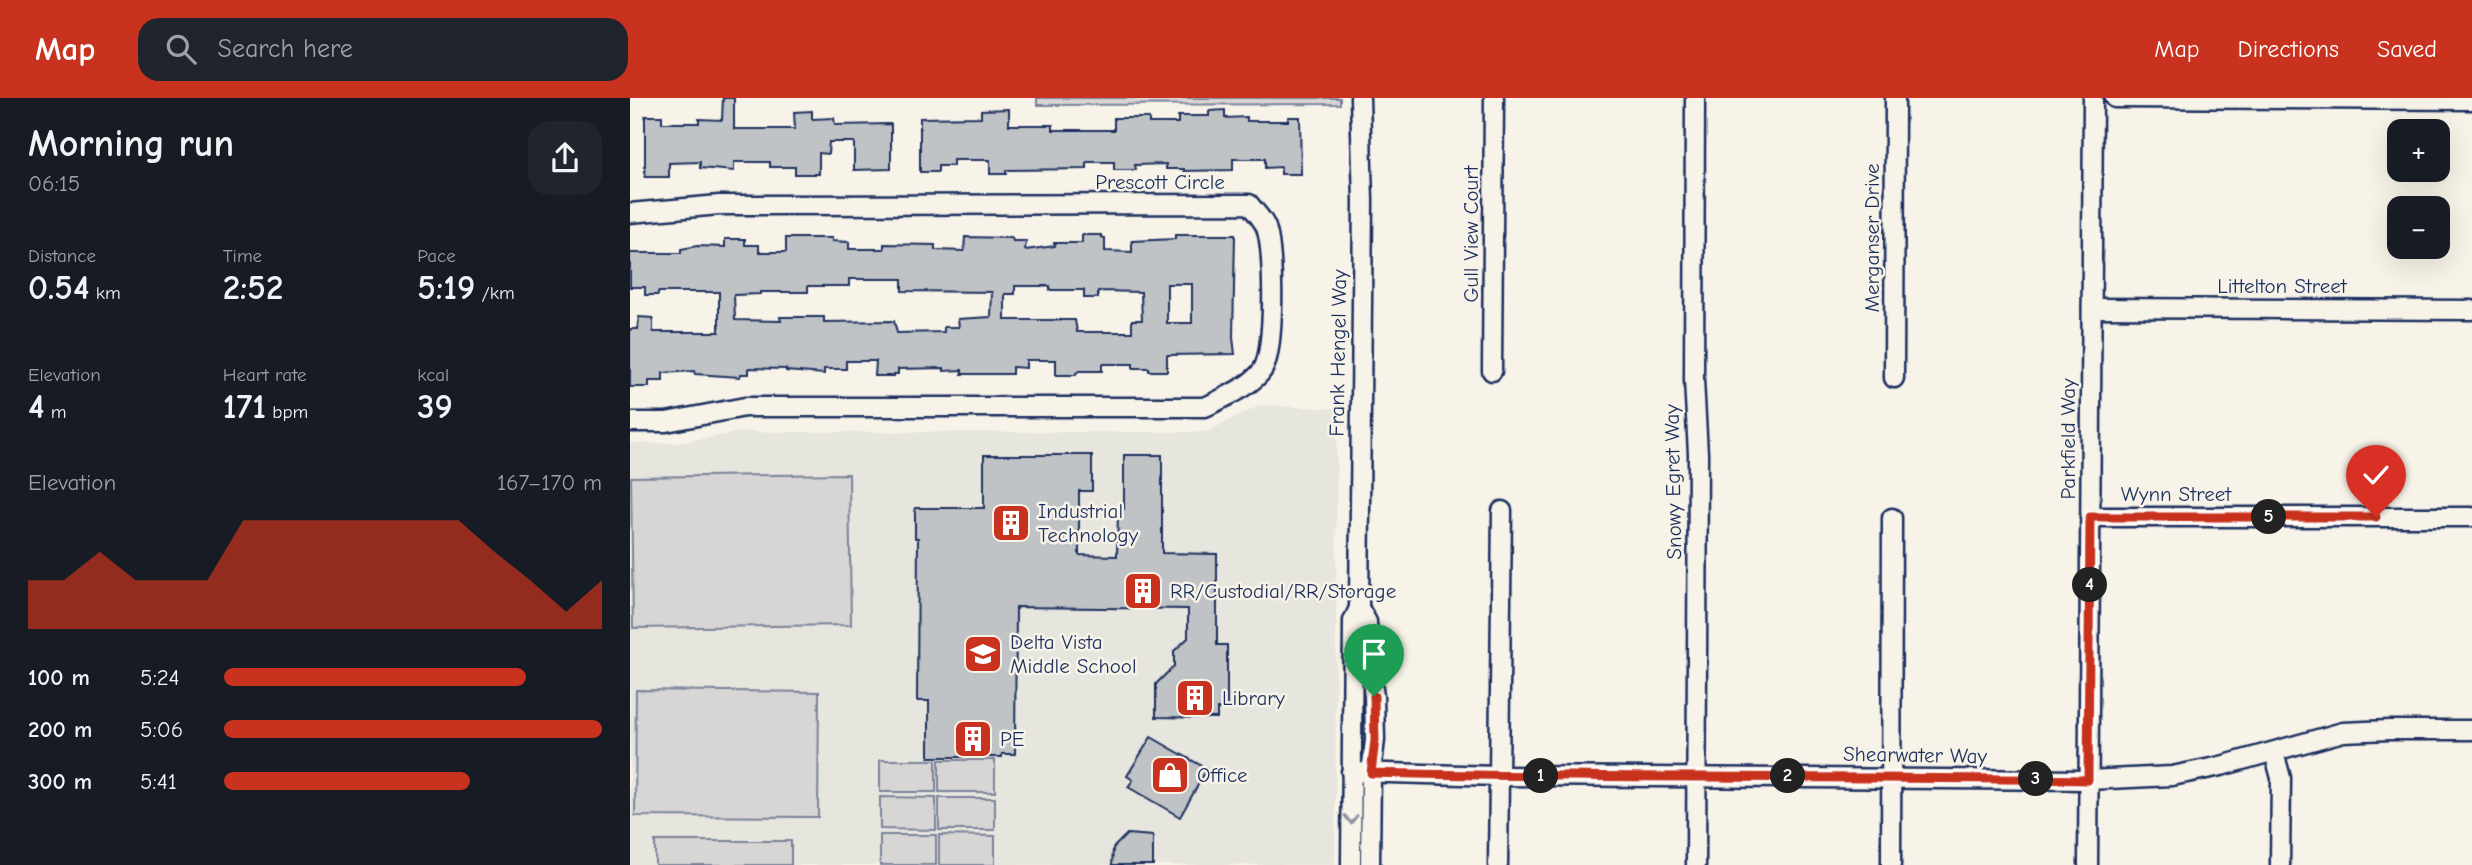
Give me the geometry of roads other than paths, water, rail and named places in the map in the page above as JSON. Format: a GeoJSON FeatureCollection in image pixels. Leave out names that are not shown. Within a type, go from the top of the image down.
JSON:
{"type":"FeatureCollection","features":[{"type":"Feature","properties":{"kind":"street","name":"Frank Hengel Way"},"geometry":{"type":"LineString","coordinates":[[1351,865],[1353,621],[1359,608],[1363,201],[1360,98]]}},
{"type":"Feature","properties":{"kind":"street","name":"Gull View Court"},"geometry":{"type":"LineString","coordinates":[[1492,371],[1494,98]]}},
{"type":"Feature","properties":{"kind":"street","name":"Snowy Egret Way"},"geometry":{"type":"LineString","coordinates":[[1695,98],[1694,380],[1698,454],[1696,865]]}},
{"type":"Feature","properties":{"kind":"street","name":"Merganser Drive"},"geometry":{"type":"LineString","coordinates":[[1894,378],[1895,98]]}},
{"type":"Feature","properties":{"kind":"street","name":"Parkfield Way"},"geometry":{"type":"LineString","coordinates":[[2088,865],[2093,98]]}},
{"type":"Feature","properties":{"kind":"street"},"geometry":{"type":"LineString","coordinates":[[2115,98],[2472,100]]}},
{"type":"Feature","properties":{"kind":"street","name":"Prescott Circle"},"geometry":{"type":"LineString","coordinates":[[630,213],[719,205],[1249,204],[1267,228],[1271,250],[1271,337],[1264,369],[1237,391],[1205,407],[746,407],[666,422],[630,422]]}},
{"type":"Feature","properties":{"kind":"street","name":"Littelton Street"},"geometry":{"type":"LineString","coordinates":[[2092,308],[2472,310]]}},
{"type":"Feature","properties":{"kind":"street"},"geometry":{"type":"LineString","coordinates":[[1498,865],[1502,511]]}},
{"type":"Feature","properties":{"kind":"street","name":"Wynn Street"},"geometry":{"type":"LineString","coordinates":[[2090,517],[2472,517]]}},
{"type":"Feature","properties":{"kind":"street"},"geometry":{"type":"LineString","coordinates":[[1891,865],[1892,518]]}},
{"type":"Feature","properties":{"kind":"street","name":"Frank Hengel Way"},"geometry":{"type":"LineString","coordinates":[[1359,608],[1367,622],[1368,662],[1374,696],[1370,865]]}},
{"type":"Feature","properties":{"kind":"street","name":"Shearwater Way"},"geometry":{"type":"LineString","coordinates":[[1351,772],[1499,776],[1697,775],[2088,780],[2172,776],[2274,752],[2343,732],[2472,730]]}},
{"type":"Feature","properties":{"kind":"street"},"geometry":{"type":"LineString","coordinates":[[2274,752],[2281,778],[2280,865]]}},
{"type":"Feature","properties":{"kind":"place","name":"Industrial Technology"},"geometry":{"type":"Point","coordinates":[1011,523]}},
{"type":"Feature","properties":{"kind":"place","name":"RR/Custodial/RR/Storage"},"geometry":{"type":"Point","coordinates":[1143,591]}},
{"type":"Feature","properties":{"kind":"place","name":"Delta Vista Middle School"},"geometry":{"type":"Point","coordinates":[983,654]}},
{"type":"Feature","properties":{"kind":"place","name":"Library"},"geometry":{"type":"Point","coordinates":[1195,698]}},
{"type":"Feature","properties":{"kind":"place","name":"PE"},"geometry":{"type":"Point","coordinates":[973,739]}},
{"type":"Feature","properties":{"kind":"place","name":"Office"},"geometry":{"type":"Point","coordinates":[1170,775]}}]}
